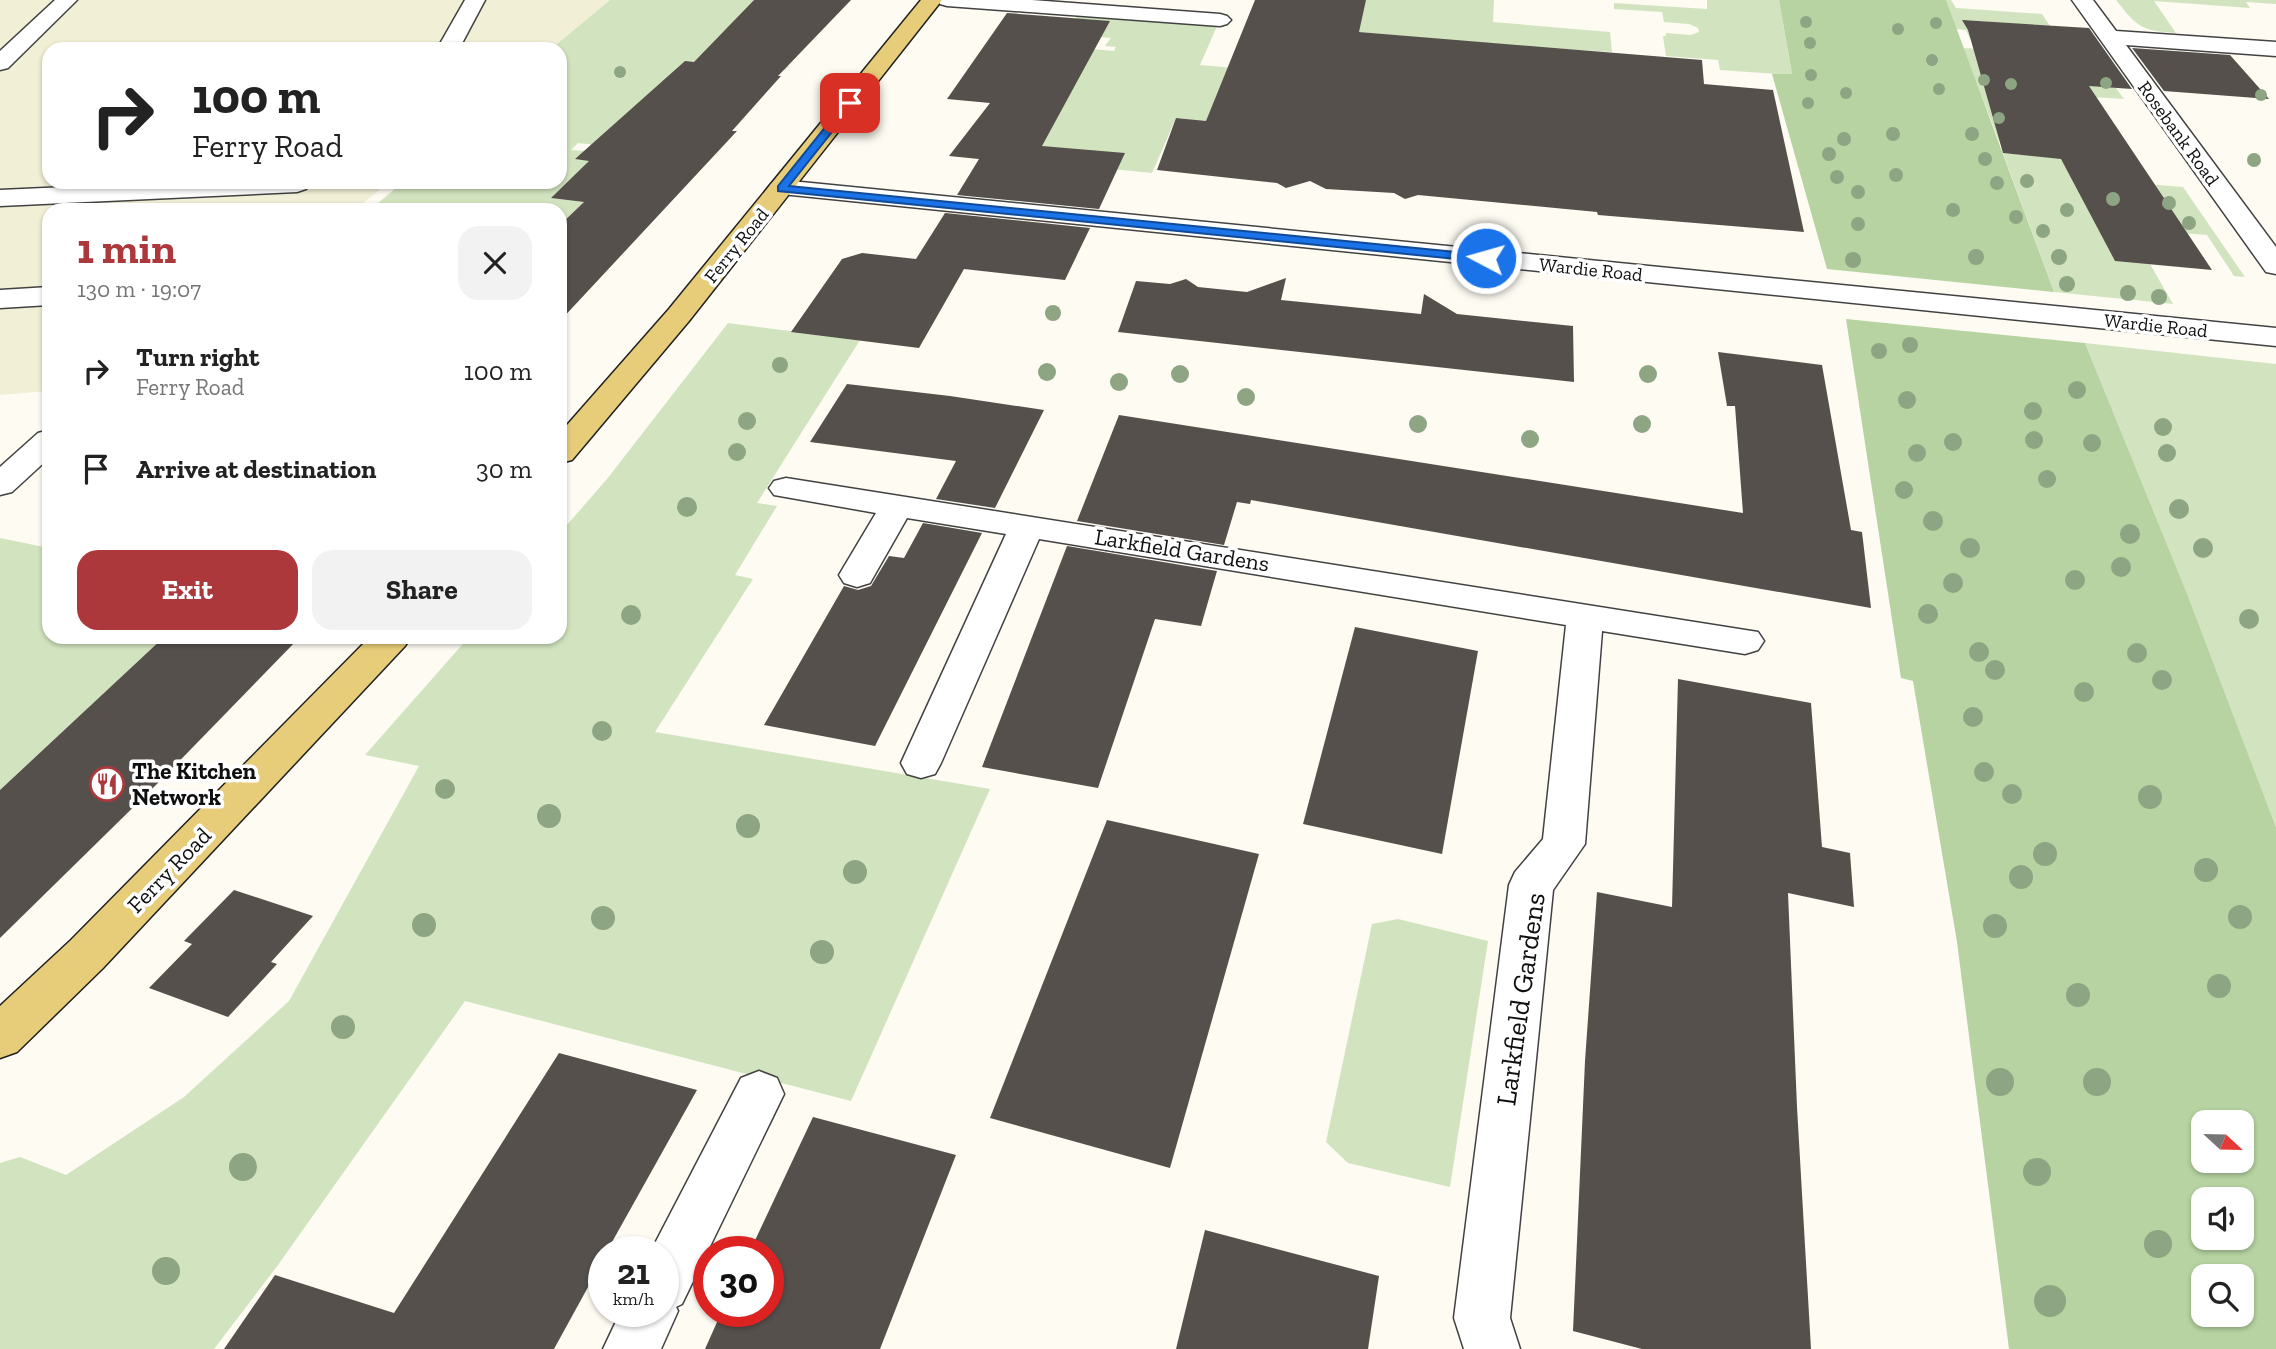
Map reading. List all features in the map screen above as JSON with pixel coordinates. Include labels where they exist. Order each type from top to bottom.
[{"type":"main road","name":"Ferry Road","points":[[567,445],[679,315],[932,0]]},
{"type":"main road","name":"Ferry Road","points":[[0,1037],[88,954],[385,644]]},
{"type":"street","points":[[0,63],[66,0]]},
{"type":"street","points":[[452,42],[475,0]]},
{"type":"street","points":[[947,0],[1220,20]]},
{"type":"street","name":"Rosebank Road","points":[[2081,0],[2276,266]]},
{"type":"street","points":[[2109,37],[2276,50]]},
{"type":"street","name":"Wardie Road","points":[[781,188],[2276,337]]},
{"type":"street","points":[[0,198],[181,189]]},
{"type":"street","points":[[286,203],[297,189]]},
{"type":"street","points":[[0,299],[42,296]]},
{"type":"street","points":[[0,485],[42,446]]},
{"type":"street","name":"Larkfield Gardens","points":[[786,488],[1745,641]]},
{"type":"street","points":[[857,575],[897,506]]},
{"type":"street","points":[[921,763],[1027,526]]},
{"type":"street","name":"Larkfield Gardens","points":[[1492,1349],[1482,1318],[1528,907],[1531,885],[1564,844],[1585,615]]},
{"type":"street","points":[[679,1253],[759,1094]]},
{"type":"street","points":[[631,1349],[642,1327]]},
{"type":"shaded area","points":[[0,0],[610,0],[559,42],[42,42],[42,189],[380,189],[364,203],[42,203],[42,392],[0,395]]},
{"type":"green space","points":[[610,0],[754,0],[737,61],[789,66],[785,70],[748,66],[636,149],[578,143],[571,150],[585,151],[578,159],[621,164],[552,198],[584,202],[567,218],[567,203],[378,203],[395,189],[567,189],[567,42],[559,42]]},
{"type":"green space","points":[[1338,0],[1494,0],[1493,22],[1610,32],[1612,52],[1492,44],[1254,148],[1189,119],[1176,118],[1152,173],[1050,163],[1039,146],[1071,47],[1114,51],[1116,47],[1105,46],[1111,38],[1066,34],[1077,16],[1217,26],[1200,65],[1257,70],[1405,36],[1313,28]]},
{"type":"green space","points":[[1707,0],[1779,0],[1792,75],[1720,70],[1718,60],[1666,56],[1663,36],[1666,36],[1666,33],[1691,35],[1699,32],[1698,28],[1689,24],[1664,22],[1662,12],[1614,9],[1614,3],[1707,9]]},
{"type":"green space","points":[[1779,0],[1946,0],[2054,292],[1827,269],[1772,74],[1792,74]]},
{"type":"green space","points":[[1946,0],[1951,0],[1956,8],[2042,14],[2050,26],[1978,21],[2110,80],[2124,99],[2091,97],[2071,155],[2086,179],[2183,187],[2245,277],[2234,276],[2207,235],[2170,232],[2103,237],[2115,260],[2150,264],[2173,304],[2054,292],[2003,153],[2026,155],[2021,143],[1999,141],[1963,48],[1981,49],[1979,40],[1970,39],[1966,30],[1956,29]]},
{"type":"green space","points":[[2116,0],[2276,0],[2276,4],[2246,2],[2250,8],[2154,1],[2176,33],[2155,31],[2141,26]]},
{"type":"green space","points":[[1846,319],[2085,343],[2186,591],[2276,827],[2276,1349],[2009,1349],[1957,942],[1913,681],[1901,678]]},
{"type":"green space","points":[[728,323],[860,340],[757,503],[777,506],[735,575],[753,579],[655,732],[990,789],[851,1101],[465,1001],[278,1265],[214,1349],[0,1349],[0,1163],[20,1157],[66,1175],[184,1097],[289,1001],[419,766],[365,755],[463,644],[567,644],[567,525],[607,479]]},
{"type":"green space","points":[[2085,343],[2276,364],[2276,827],[2186,591]]},
{"type":"green space","points":[[0,538],[42,547],[42,644],[156,644],[0,790]]},
{"type":"green space","points":[[1398,919],[1488,941],[1450,1187],[1348,1163],[1326,1142],[1372,924]]},
{"type":"building","points":[[754,0],[851,0],[778,76],[781,76],[732,131],[737,131],[567,313],[567,218],[584,202],[551,198],[560,189],[567,189],[567,182],[589,161],[575,159],[685,61],[694,62]]},
{"type":"building","points":[[1255,0],[1366,0],[1359,32],[1702,60],[1704,84],[1773,90],[1804,232],[1598,215],[1597,212],[1418,195],[1405,199],[1394,193],[1326,189],[1310,181],[1286,188],[1277,183],[1157,170],[1176,118],[1206,121]]},
{"type":"building","points":[[1007,13],[1110,21],[1042,146],[1125,153],[1099,209],[957,195],[979,159],[949,156],[990,103],[947,99]]},
{"type":"building","points":[[1962,20],[2089,28],[2132,89],[2089,86],[2212,270],[2115,261],[2061,159],[2003,153],[1968,30]]},
{"type":"building","points":[[2132,48],[2230,55],[2269,99],[2164,91]]},
{"type":"building","points":[[945,213],[1090,228],[1065,280],[964,269],[919,348],[791,332],[842,259],[862,253],[916,259]]},
{"type":"building","points":[[1286,278],[1281,300],[1421,314],[1424,294],[1457,314],[1573,326],[1574,382],[1118,332],[1136,281],[1170,284],[1186,279],[1198,287],[1247,292]]},
{"type":"building","points":[[1718,352],[1822,365],[1851,530],[1862,532],[1871,608],[1251,500],[1250,504],[1237,502],[1224,545],[1077,521],[1119,415],[1743,513],[1735,406],[1727,406]]},
{"type":"building","points":[[847,384],[1044,410],[995,508],[936,499],[956,461],[810,442]]},
{"type":"building","points":[[923,523],[982,533],[875,746],[764,725],[844,586],[858,590],[871,586],[889,556],[904,558]]},
{"type":"building","points":[[1067,546],[1217,571],[1201,626],[1155,619],[1098,788],[982,767]]},
{"type":"building","points":[[1355,627],[1478,651],[1442,854],[1303,824]]},
{"type":"building","points":[[156,644],[293,644],[159,782],[0,938],[0,790]]},
{"type":"building","points":[[1678,679],[1811,703],[1822,847],[1850,853],[1854,907],[1788,893],[1811,1349],[1642,1349],[1573,1331],[1585,1061],[1597,892],[1672,907]]},
{"type":"building","points":[[1107,820],[1259,854],[1170,1168],[990,1118]]},
{"type":"building","points":[[234,890],[313,916],[271,962],[277,964],[228,1017],[149,988],[192,944],[184,941]]},
{"type":"building","points":[[559,1053],[697,1090],[615,1236],[588,1236],[588,1287],[554,1349],[224,1349],[275,1275],[394,1313]]},
{"type":"building","points":[[813,1117],[956,1155],[880,1349],[705,1349],[715,1327],[784,1327],[784,1236],[757,1236]]},
{"type":"building","points":[[1205,1230],[1379,1276],[1368,1349],[1176,1349]]},
{"type":"place","name":"The Kitchen Network","points":[[107,784]]},
{"type":"route","points":[[850,103],[781,188],[1486,258]]}]
